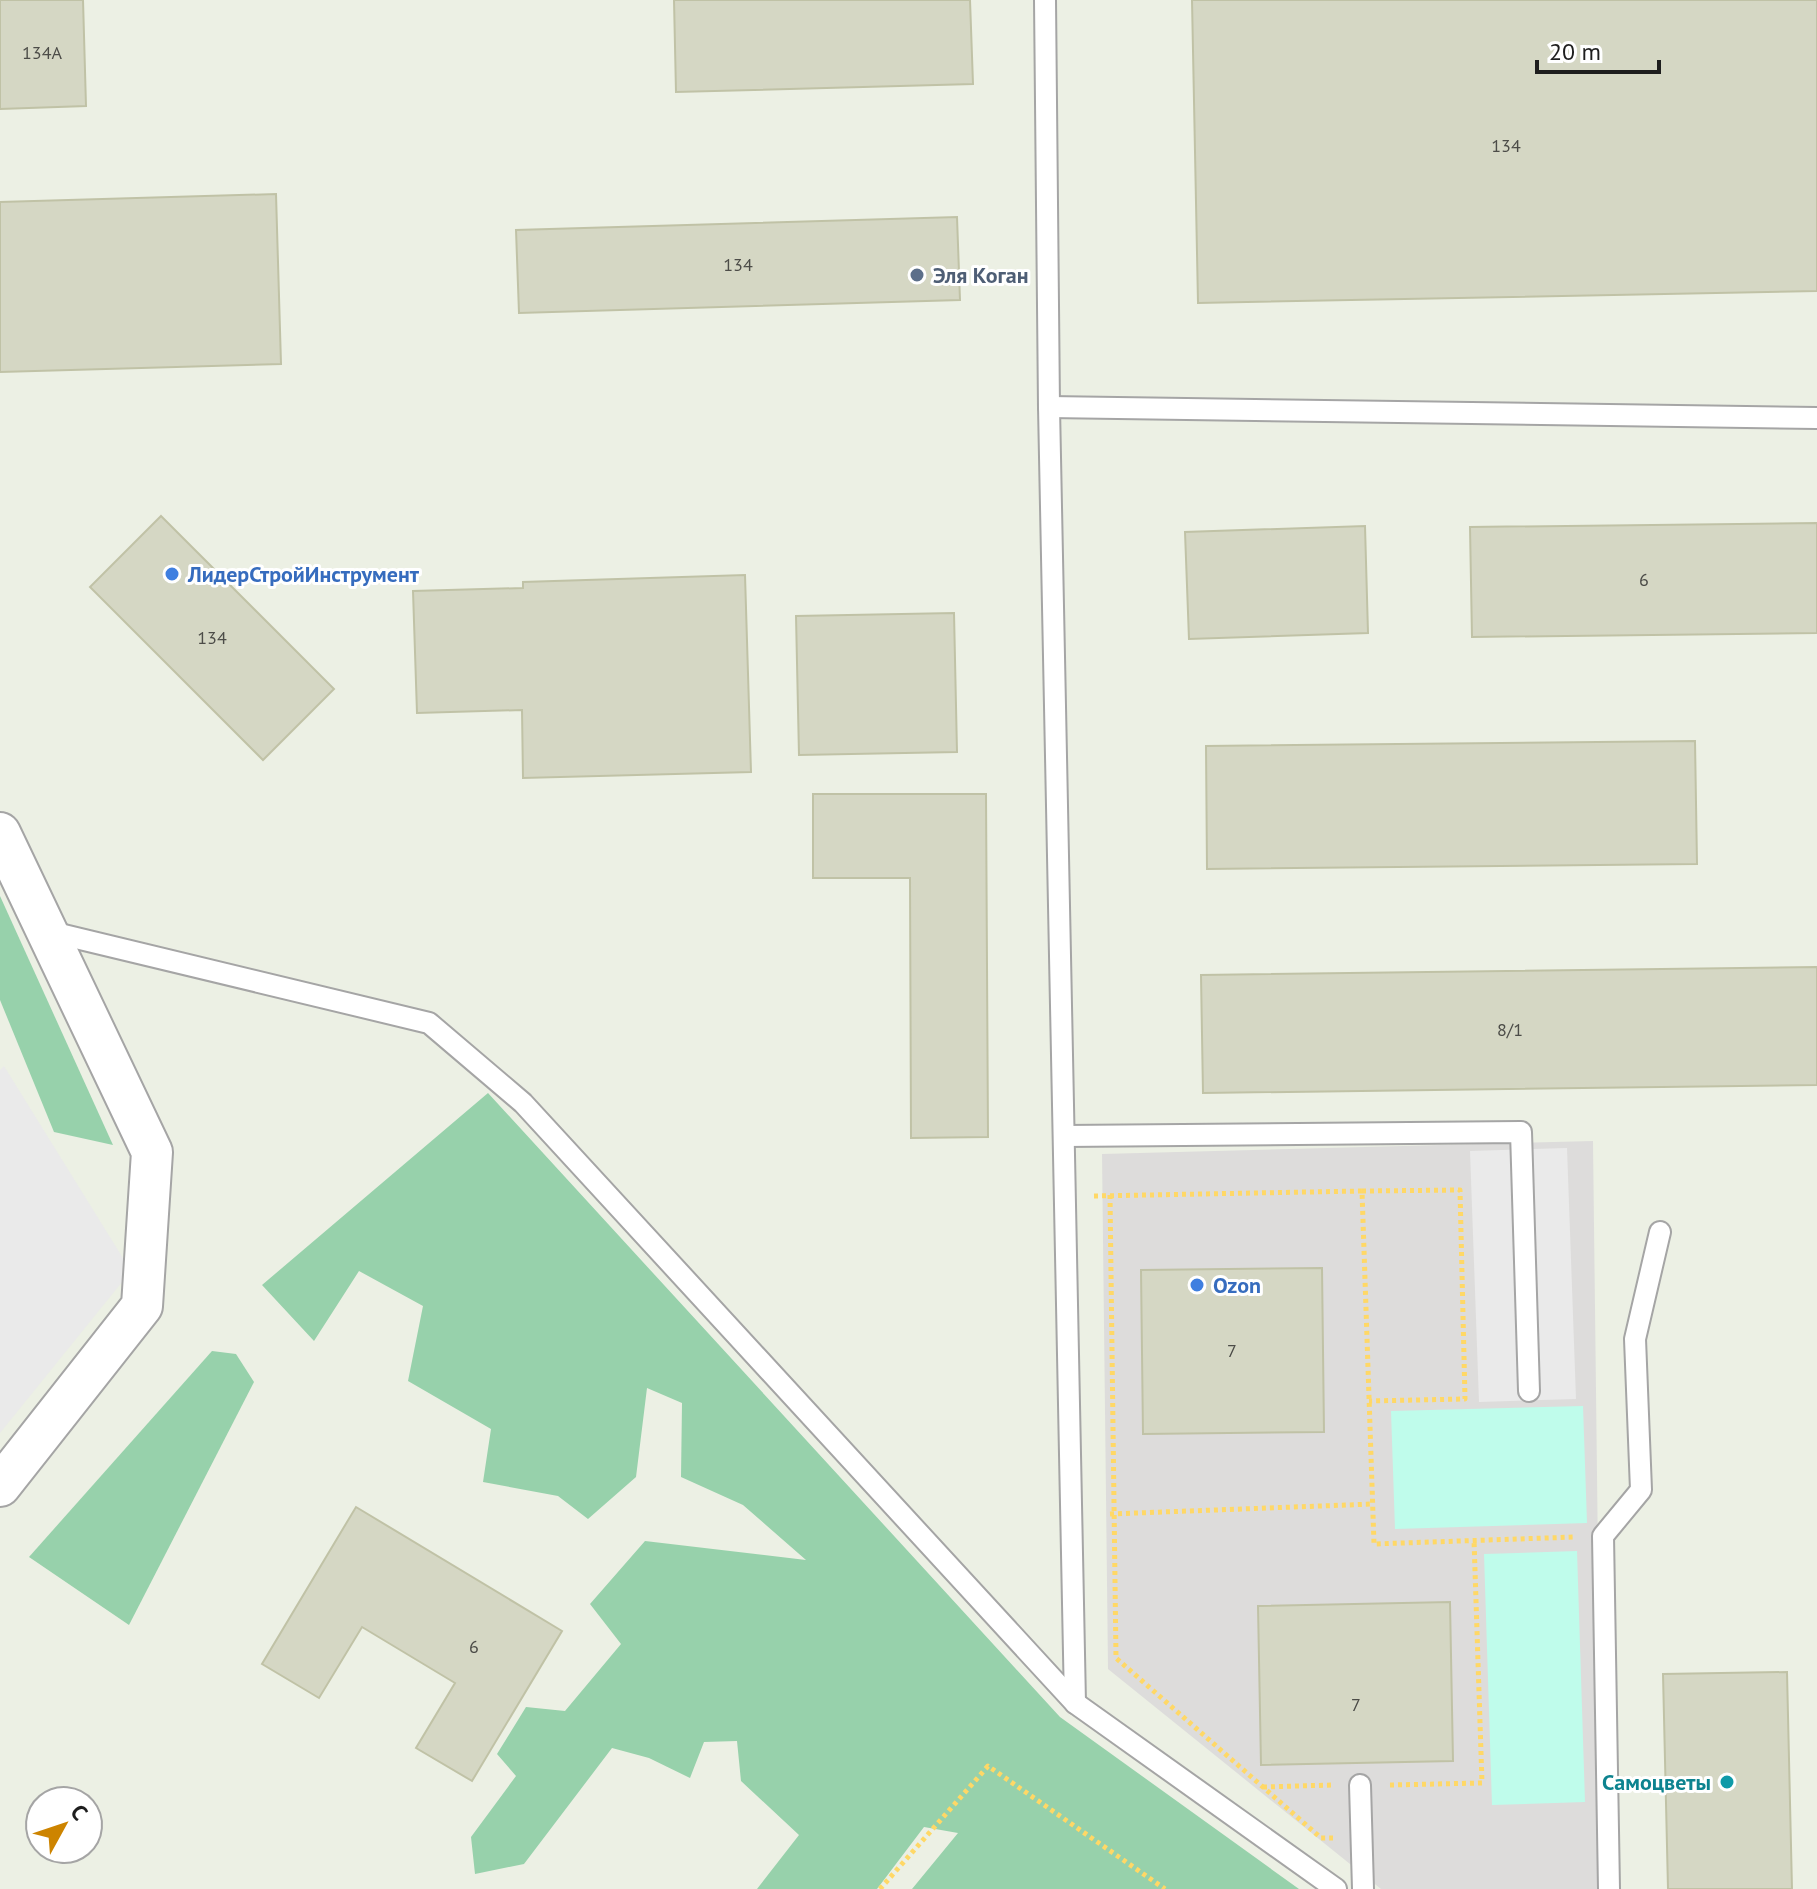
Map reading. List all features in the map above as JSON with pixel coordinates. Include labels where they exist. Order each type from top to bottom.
[{"type":"street","points":[[0,833],[152,1152],[142,1306],[0,1486]]},
{"type":"lane","points":[[1045,0],[1049,407],[1075,1703]]},
{"type":"lane","points":[[1049,407],[1817,418]]},
{"type":"lane","points":[[47,931],[429,1023],[523,1103],[1075,1703],[1336,1889]]},
{"type":"lane","points":[[1064,1136],[1521,1132],[1529,1391]]},
{"type":"lane","points":[[1609,1889],[1603,1536],[1641,1490],[1635,1339],[1660,1232]]},
{"type":"lane","points":[[1360,1785],[1363,1889]]},
{"type":"path","points":[[1065,1196],[1460,1190],[1465,1399],[1369,1401]]},
{"type":"path","points":[[1362,1191],[1374,1544],[1603,1536]]},
{"type":"path","points":[[1110,1195],[1116,1658],[1321,1838],[1361,1837]]},
{"type":"path","points":[[1071,1516],[1373,1504]]},
{"type":"path","points":[[1263,1787],[1482,1783],[1474,1540]]},
{"type":"path","points":[[880,1889],[988,1766],[1165,1889]]},
{"type":"shaded area","points":[[4,1066],[131,1271],[0,1433],[0,1070]]},
{"type":"shaded area","points":[[1593,1141],[1602,1889],[1381,1889],[1108,1669],[1102,1154]]},
{"type":"shaded area","points":[[1567,1148],[1576,1399],[1479,1402],[1470,1151]]},
{"type":"shaded area","points":[[1583,1406],[1587,1523],[1395,1529],[1391,1411]]},
{"type":"shaded area","points":[[1577,1551],[1585,1802],[1492,1805],[1484,1554]]},
{"type":"green space","points":[[0,896],[113,1145],[54,1132],[0,1000]]},
{"type":"green space","points":[[488,1093],[1060,1717],[1299,1889],[912,1889],[958,1833],[924,1827],[877,1889],[757,1889],[799,1835],[741,1781],[737,1741],[704,1742],[690,1778],[649,1758],[612,1748],[524,1864],[475,1874],[471,1837],[516,1776],[497,1754],[526,1707],[565,1711],[621,1644],[590,1604],[645,1541],[806,1560],[743,1505],[681,1477],[682,1403],[647,1388],[636,1477],[588,1519],[558,1496],[483,1482],[491,1429],[408,1381],[423,1306],[359,1271],[314,1341],[262,1285]]},
{"type":"green space","points":[[212,1351],[236,1354],[254,1382],[129,1625],[29,1557]]},
{"type":"building","points":[[0,0],[83,0],[86,106],[0,109]]},
{"type":"building","points":[[674,0],[970,0],[973,84],[676,92]]},
{"type":"building","points":[[1192,0],[1817,0],[1817,291],[1198,303]]},
{"type":"building","points":[[276,194],[281,364],[0,372],[0,202]]},
{"type":"building","points":[[957,217],[960,300],[519,313],[516,230]]},
{"type":"building","points":[[161,516],[334,689],[263,760],[90,587]]},
{"type":"building","points":[[1817,523],[1817,633],[1472,637],[1470,527]]},
{"type":"building","points":[[1365,526],[1368,633],[1189,639],[1185,532]]},
{"type":"building","points":[[745,575],[751,772],[523,778],[522,710],[417,713],[413,591],[523,588],[523,582]]},
{"type":"building","points":[[954,613],[957,752],[799,755],[796,616]]},
{"type":"building","points":[[1695,741],[1697,864],[1207,869],[1206,746]]},
{"type":"building","points":[[813,794],[986,794],[988,1137],[911,1138],[910,878],[813,878]]},
{"type":"building","points":[[1817,967],[1817,1085],[1203,1093],[1201,975]]},
{"type":"building","points":[[1322,1268],[1324,1432],[1143,1434],[1141,1270]]},
{"type":"building","points":[[356,1507],[562,1631],[472,1781],[416,1748],[455,1683],[362,1627],[319,1698],[262,1664]]},
{"type":"building","points":[[1450,1602],[1453,1761],[1261,1765],[1258,1606]]},
{"type":"building","name":"Самоцветы","points":[[1787,1672],[1792,1889],[1668,1889],[1663,1674]]},
{"type":"place","name":"Эля Коган","points":[[917,275]]},
{"type":"place","name":"ЛидерСтройИнструмент","points":[[172,574]]},
{"type":"place","name":"Ozon","points":[[1197,1285]]},
{"type":"place","name":"Самоцветы","points":[[1727,1782]]}]
